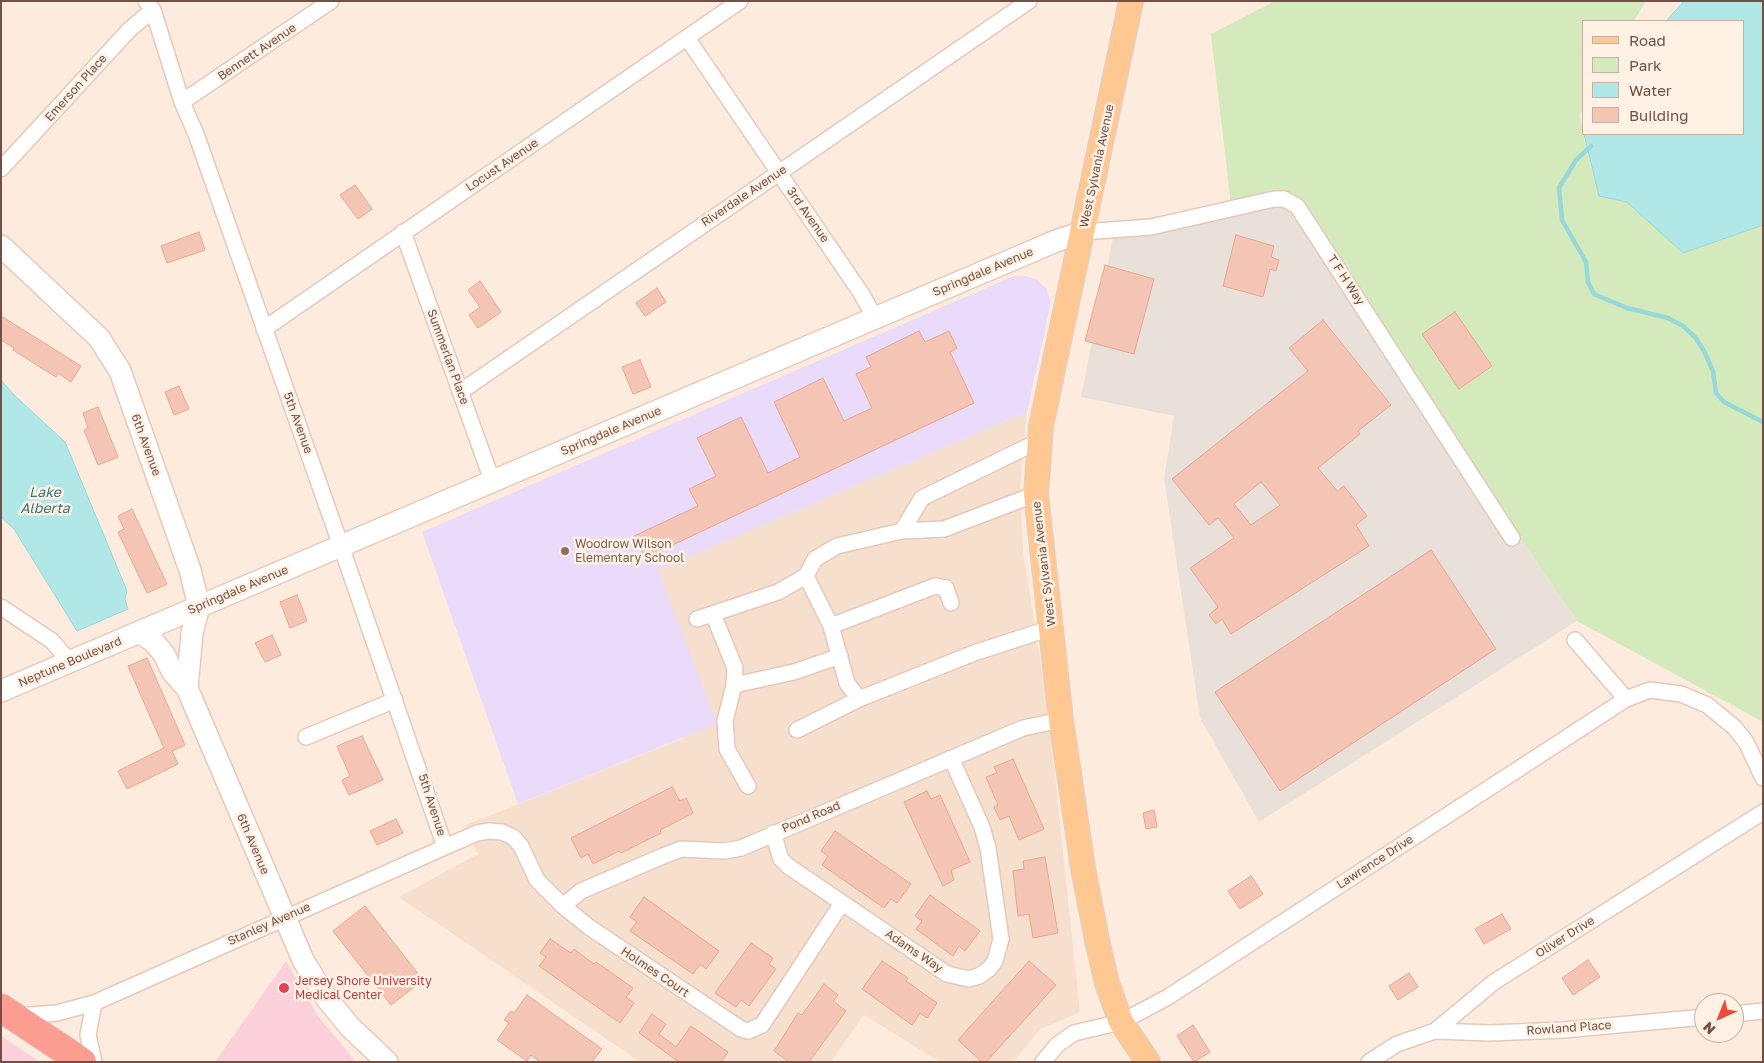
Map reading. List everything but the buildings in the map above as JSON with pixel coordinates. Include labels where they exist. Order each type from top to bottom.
[{"type":"highway","points":[[7,1012],[82,1062]]},
{"type":"main road","name":"West Sylvania Avenue","points":[[1131,1],[1038,441],[1036,494],[1061,720],[1083,868],[1097,940],[1107,983],[1121,1022],[1148,1062]]},
{"type":"street","name":"Bennett Avenue","points":[[182,102],[331,1]]},
{"type":"street","name":"Locust Avenue","points":[[264,329],[740,1]]},
{"type":"street","name":"Riverdale Avenue","points":[[460,392],[1029,1]]},
{"type":"street","name":"5th Avenue","points":[[150,6],[182,102],[196,134],[445,847]]},
{"type":"street","name":"Emerson Place","points":[[1,169],[150,6]]},
{"type":"street","name":"3rd Avenue","points":[[687,38],[862,292],[875,318]]},
{"type":"street","name":"T F H Way","points":[[1083,232],[1151,227],[1274,199],[1284,200],[1297,206],[1512,538]]},
{"type":"street","name":"Summerlan Place","points":[[403,232],[493,483]]},
{"type":"street","name":"Springdale Avenue","points":[[140,633],[199,606],[493,483],[1056,241],[1083,232]]},
{"type":"street","name":"6th Avenue","points":[[1,246],[83,321],[112,356],[120,372],[190,570],[199,606],[192,633],[187,688]]},
{"type":"street","points":[[902,531],[922,498],[1038,441]]},
{"type":"street","points":[[697,619],[778,592],[806,576],[815,559],[836,546],[902,531],[944,529],[1036,494]]},
{"type":"street","points":[[806,576],[831,626],[848,683],[859,699]]},
{"type":"street","points":[[831,626],[935,586],[946,588],[951,603]]},
{"type":"street","points":[[1,607],[52,642],[70,662]]},
{"type":"street","points":[[713,614],[735,668],[734,685],[725,722],[727,749],[748,786]]},
{"type":"street","points":[[797,730],[859,699],[974,653],[1051,628]]},
{"type":"street","name":"6th Avenue","points":[[140,633],[153,641],[164,654],[172,671],[187,688],[302,960],[327,999],[350,1027],[387,1062]]},
{"type":"street","name":"Neptune Boulevard","points":[[1,691],[140,633]]},
{"type":"street","points":[[1576,640],[1626,699]]},
{"type":"street","points":[[734,685],[794,672],[840,656]]},
{"type":"street","name":"Lawrence Drive","points":[[1043,1062],[1056,1045],[1074,1033],[1121,1022],[1168,997],[1626,699],[1650,690],[1681,694],[1707,705],[1734,727],[1746,742],[1763,778]]},
{"type":"street","points":[[306,737],[395,700]]},
{"type":"street","name":"Pond Road","points":[[563,906],[581,891],[681,849],[734,850],[1023,728],[1061,720]]},
{"type":"street","name":"Adams Way","points":[[773,833],[782,858],[788,866],[947,974],[956,978],[969,979],[979,976],[989,969],[995,961],[1001,939],[988,848],[982,827],[950,758]]},
{"type":"street","name":"Oliver Drive","points":[[1369,1062],[1397,1044],[1435,1031],[1494,982],[1763,812]]},
{"type":"street","name":"Holmes Court","points":[[445,847],[477,833],[489,831],[507,835],[521,846],[537,880],[563,906],[597,932],[741,1029],[748,1031],[762,1025],[842,903]]},
{"type":"street","name":"Stanley Avenue","points":[[7,1012],[57,1013],[94,1003],[445,847]]},
{"type":"street","points":[[94,1003],[88,1035],[94,1062]]},
{"type":"street","points":[[1744,1013],[1763,1011]]},
{"type":"street","name":"Rowland Place","points":[[1435,1031],[1490,1033],[1564,1030],[1694,1018]]},
{"type":"shaded area","points":[[1294,194],[1356,284],[1488,491],[1577,621],[1259,822],[1200,718],[1164,478],[1174,416],[1081,397],[1116,223]]},
{"type":"shaded area","name":"Woodrow Wilson Elementary School","points":[[1014,276],[1026,276],[1036,279],[1046,288],[1051,302],[1027,412],[658,570],[717,724],[518,804],[422,532]]},
{"type":"shaded area","points":[[1027,412],[1020,490],[1023,551],[1047,701],[1080,1012],[1039,1030],[1014,1062],[940,1062],[864,1015],[831,1062],[640,1062],[399,897],[478,854],[466,825],[684,738],[657,570]]},
{"type":"shaded area","name":"Jersey Shore University Medical Center","points":[[286,961],[318,1016],[356,1062],[215,1062]]},
{"type":"shaded area","points":[[1,1036],[40,1062],[1,1062]]},
{"type":"green space","points":[[1271,1],[1646,1],[1635,20],[1582,20],[1582,111],[1580,114],[1582,135],[1599,196],[1627,202],[1683,253],[1763,225],[1763,722],[1577,621],[1488,491],[1356,284],[1294,194],[1231,205],[1211,34],[1271,3]]},
{"type":"water","points":[[1684,1],[1763,1],[1763,225],[1683,253],[1627,202],[1599,196],[1584,135],[1744,135],[1744,20],[1667,20]]},
{"type":"water","name":"Lake Alberta","points":[[1,380],[13,394],[65,442],[127,591],[125,599],[128,609],[77,631],[14,529],[1,517]]},
{"type":"waterway","points":[[1591,146],[1576,160],[1559,188],[1562,220],[1586,262],[1588,282],[1594,294],[1627,308],[1668,318],[1683,326],[1695,337],[1704,351],[1713,371],[1716,393],[1724,402],[1763,422]]},
{"type":"place","name":"Woodrow Wilson Elementary School","points":[[565,551]]},
{"type":"place","name":"Jersey Shore University Medical Center","points":[[284,988]]}]
